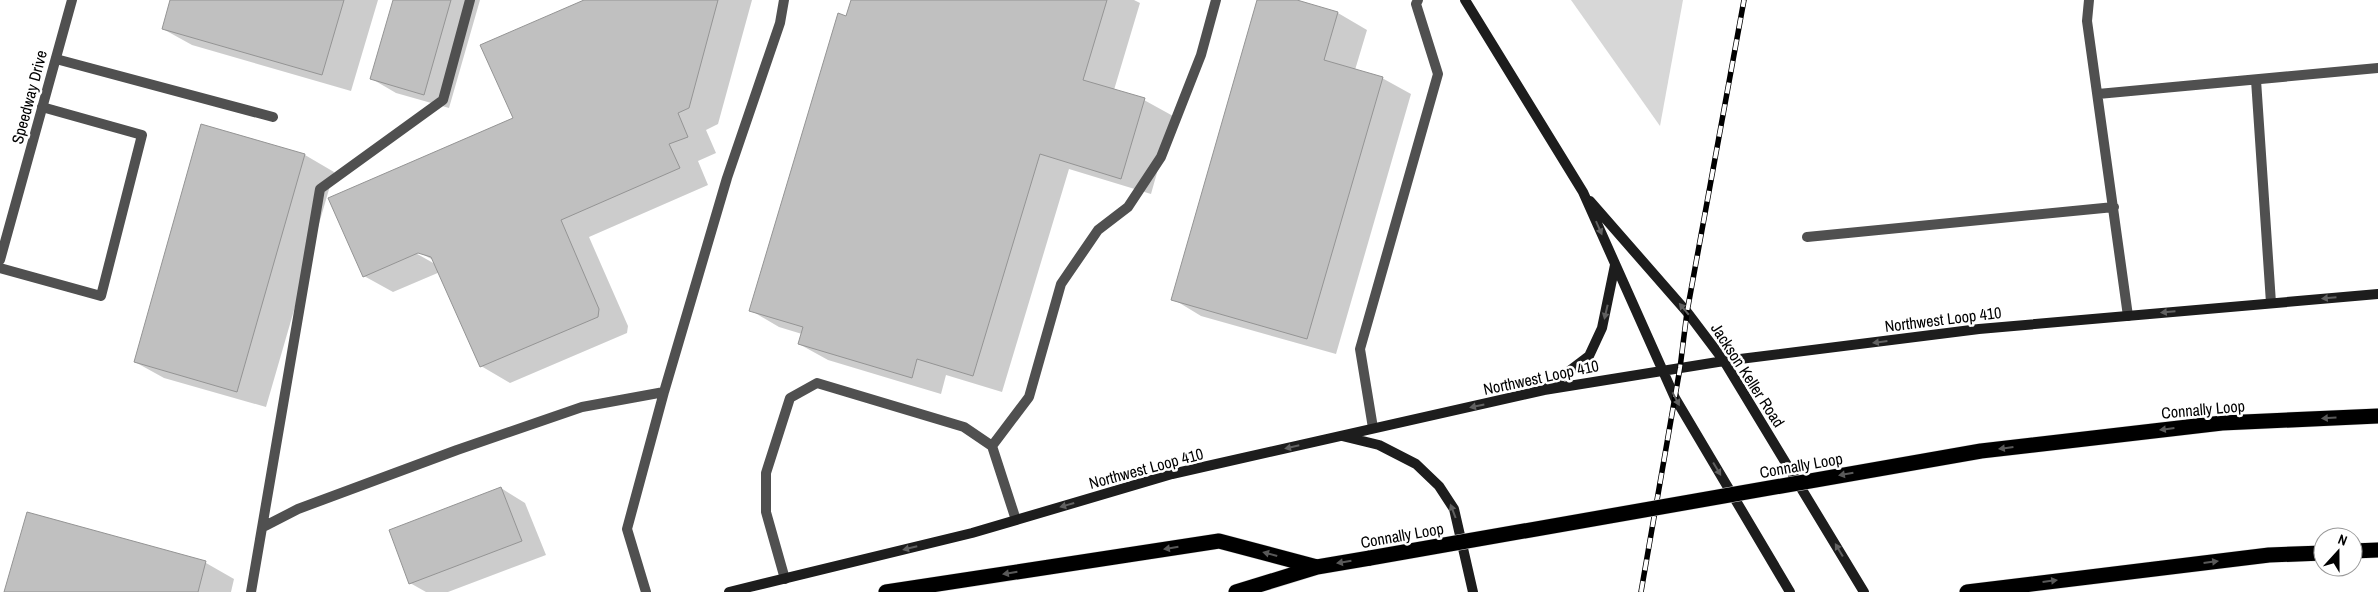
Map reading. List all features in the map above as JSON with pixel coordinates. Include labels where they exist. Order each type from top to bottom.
[{"type":"highway","name":"Connally Loop","points":[[1236,592],[1317,566],[1981,451],[2222,423],[2378,416]]},
{"type":"highway","points":[[886,592],[1219,540],[1317,566]]},
{"type":"highway","points":[[2363,551],[2378,550]]},
{"type":"highway","points":[[1967,592],[2268,555],[2313,553]]},
{"type":"main road","name":"Jackson Keller Road","points":[[1465,0],[1583,192],[1675,398],[1790,592]]},
{"type":"main road","name":"Jackson Keller Road","points":[[1583,192],[1687,312],[1724,361],[1864,592]]},
{"type":"main road","points":[[1544,390],[1589,356],[1602,328],[1615,264]]},
{"type":"main road","name":"Northwest Loop 410","points":[[729,592],[972,533],[1172,474],[1544,390],[1724,361],[1979,329],[2378,294]]},
{"type":"main road","points":[[1339,436],[1379,445],[1416,464],[1439,486],[1454,509],[1472,592]]},
{"type":"street","name":"Speedway Drive","points":[[0,260],[72,0]]},
{"type":"street","points":[[251,592],[320,189],[443,100],[470,0]]},
{"type":"street","points":[[646,592],[627,529],[664,392],[727,178],[780,23],[784,0]]},
{"type":"street","points":[[992,446],[1029,397],[1061,284],[1098,230],[1128,207],[1161,157],[1201,55],[1216,0]]},
{"type":"street","points":[[1374,428],[1360,349],[1438,74],[1416,4],[1418,0]]},
{"type":"street","points":[[2089,0],[2087,20],[2128,316]]},
{"type":"street","points":[[56,59],[273,117]]},
{"type":"street","points":[[2098,94],[2378,68]]},
{"type":"street","points":[[2256,80],[2271,303]]},
{"type":"street","points":[[0,268],[100,296],[103,287],[142,135],[42,107]]},
{"type":"street","points":[[1806,237],[2114,207]]},
{"type":"street","points":[[785,579],[766,512],[766,473],[790,398],[817,383],[964,426],[992,446],[1016,520]]},
{"type":"street","points":[[263,527],[298,509],[457,450],[573,410],[664,392]]},
{"type":"shaded area","points":[[1571,0],[1683,0],[1660,126]]},
{"type":"building","points":[[170,0],[344,0],[322,75],[162,29]]},
{"type":"building","points":[[393,0],[451,0],[424,95],[370,79]]},
{"type":"building","points":[[584,0],[718,0],[689,108],[678,113],[688,137],[669,144],[680,168],[561,220],[599,309],[598,317],[480,367],[431,257],[418,253],[363,277],[328,198],[513,118],[480,45]]},
{"type":"building","points":[[851,0],[1107,0],[1083,80],[1145,98],[1121,179],[1040,154],[973,376],[917,359],[912,378],[798,344],[803,327],[749,311],[838,13],[846,16]]},
{"type":"building","points":[[1257,0],[1297,0],[1338,12],[1324,60],[1383,77],[1307,339],[1171,300]]},
{"type":"building","points":[[201,124],[305,154],[237,392],[134,362]]},
{"type":"building","points":[[501,487],[522,541],[409,584],[389,530]]},
{"type":"building","points":[[27,512],[206,561],[198,592],[4,592]]},
{"type":"railway","points":[[1641,592],[1680,368],[1687,312],[1744,0]]}]
